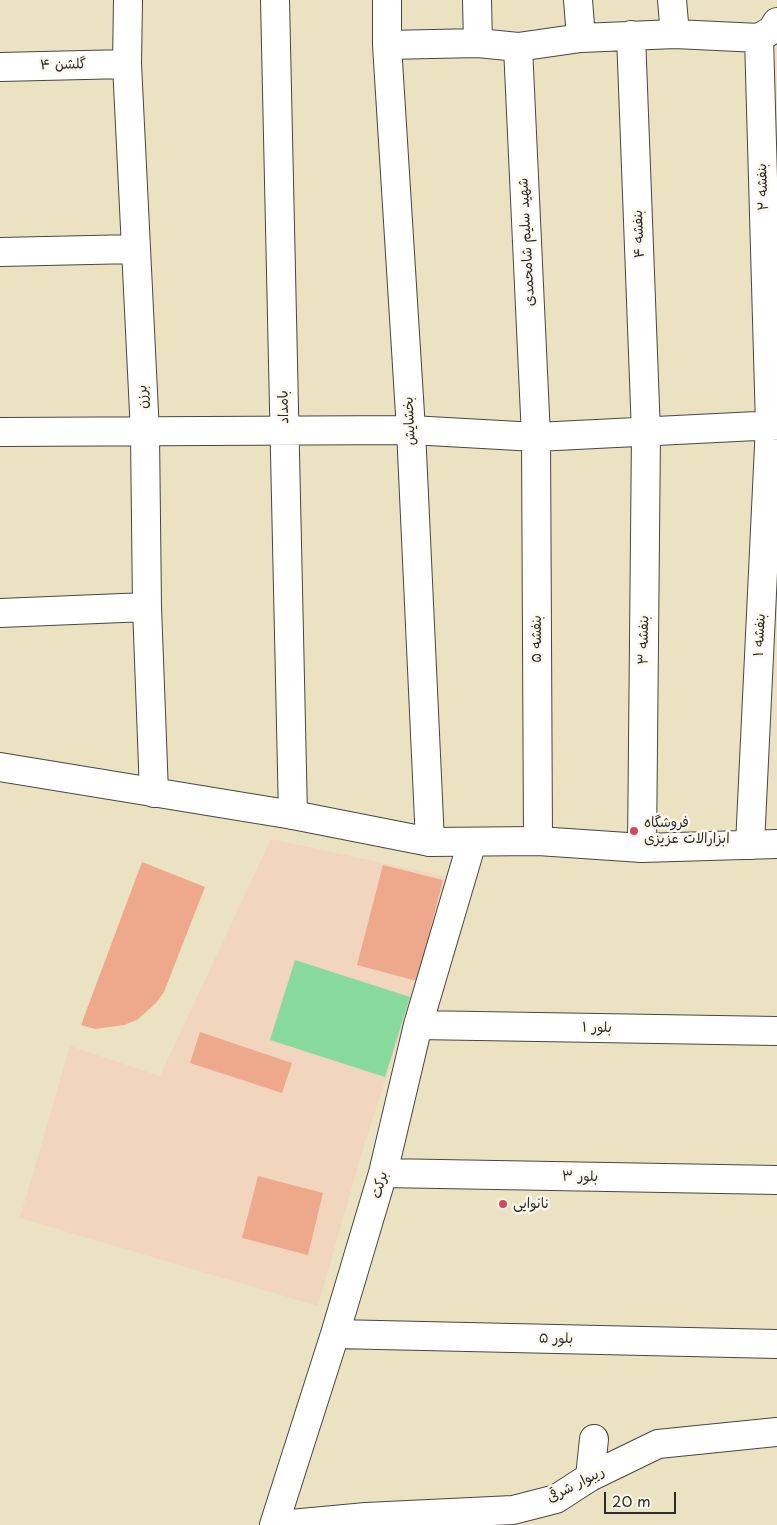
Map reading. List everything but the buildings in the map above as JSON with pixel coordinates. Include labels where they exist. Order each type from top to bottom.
[{"type":"street","name":"برزن","points":[[128,0],[127,64],[145,433],[147,607],[154,794]]},
{"type":"street","name":"بامداد","points":[[276,0],[293,815]]},
{"type":"street","name":"بخشایش","points":[[387,0],[430,842]]},
{"type":"street","points":[[477,0],[478,43]]},
{"type":"street","points":[[578,0],[581,38]]},
{"type":"street","points":[[672,0],[674,34]]},
{"type":"street","points":[[388,45],[478,43],[518,47],[581,38],[768,30]]},
{"type":"street","name":"بنفشه ۲","points":[[768,30],[773,425]]},
{"type":"street","name":"بنفشه ۴","points":[[631,36],[646,433]]},
{"type":"street","name":"شهید سلیم شامحمدی","points":[[518,47],[536,436]]},
{"type":"street","name":"گلشن ۴","points":[[0,67],[127,64]]},
{"type":"street","points":[[0,252],[135,249]]},
{"type":"street","points":[[0,432],[145,433],[410,430],[536,436],[646,433],[773,425]]},
{"type":"street","name":"بنفشه ۱","points":[[750,845],[773,425]]},
{"type":"street","name":"بنفشه ۳","points":[[642,848],[646,433]]},
{"type":"street","name":"بنفشه ۵","points":[[536,436],[538,841]]},
{"type":"street","points":[[0,613],[147,607]]},
{"type":"street","points":[[0,767],[154,794],[293,815],[430,842],[538,841],[642,848],[777,844]]},
{"type":"street","name":"برکت","points":[[274,1525],[336,1334],[384,1173],[418,1025],[472,842]]},
{"type":"street","name":"بلور ۱","points":[[418,1025],[777,1031]]},
{"type":"street","name":"بلور ۳","points":[[384,1173],[777,1180]]},
{"type":"street","name":"بلور ۵","points":[[336,1334],[777,1344]]},
{"type":"street","name":"ریبوار شرقی","points":[[280,1525],[513,1510],[556,1499],[590,1477],[658,1444],[777,1432]]},
{"type":"street","points":[[590,1477],[594,1439]]},
{"type":"shaded area","points":[[271,839],[452,878],[364,1145],[318,1306],[20,1218],[70,1046],[160,1076]]},
{"type":"green space","points":[[295,960],[410,997],[385,1077],[270,1040]]},
{"type":"place","name":"فروشگاه ابزارالات عزیزی","points":[[634,831]]},
{"type":"place","name":"نانوایی","points":[[503,1204]]}]
